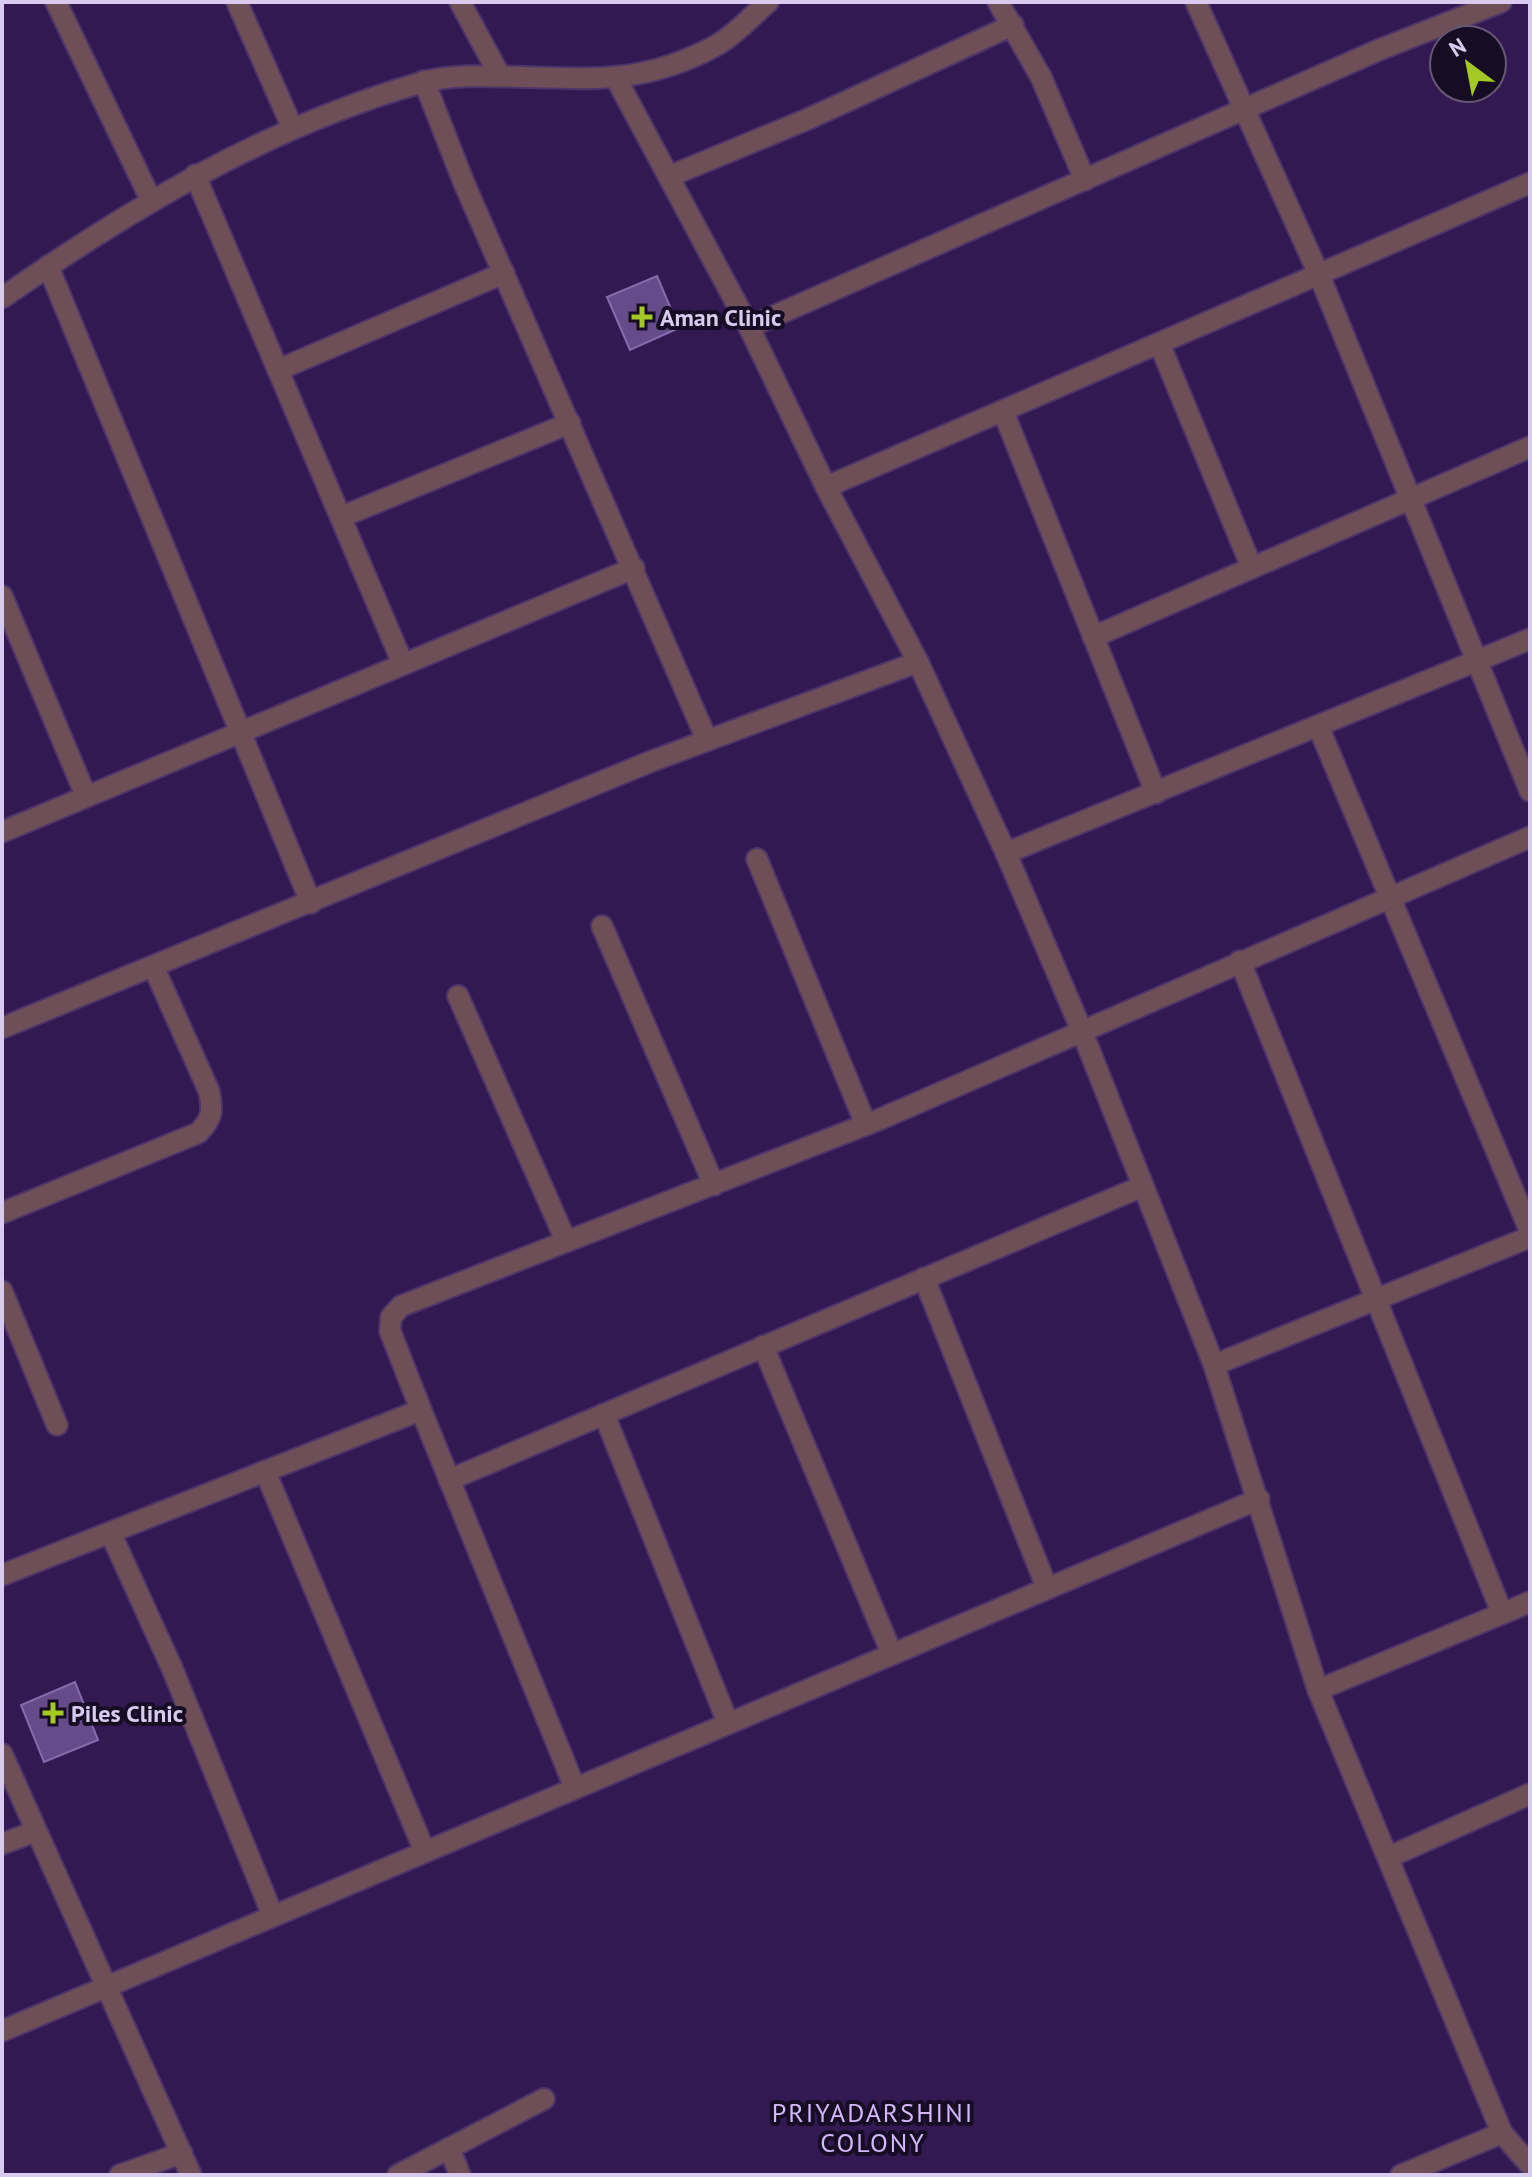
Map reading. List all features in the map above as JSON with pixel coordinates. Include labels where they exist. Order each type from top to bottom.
[{"type":"street","points":[[56,2],[151,200]]},
{"type":"street","points":[[237,2],[292,127]]},
{"type":"street","points":[[460,2],[500,76]]},
{"type":"street","points":[[998,2],[1041,77],[1085,180]]},
{"type":"street","points":[[1196,2],[1320,277],[1530,791]]},
{"type":"street","points":[[749,327],[1381,49],[1501,2]]},
{"type":"street","points":[[3,293],[151,200],[292,127],[424,81],[500,76],[617,80],[673,65],[719,44],[761,4]]},
{"type":"street","points":[[670,176],[808,119],[1013,25]]},
{"type":"street","points":[[617,80],[749,327],[826,487],[918,662],[1006,853],[1081,1029],[1214,1365],[1318,1690],[1502,2133],[1530,2165]]},
{"type":"street","points":[[424,81],[707,740]]},
{"type":"street","points":[[195,175],[403,664]]},
{"type":"street","points":[[826,487],[1320,277],[1530,183]]},
{"type":"street","points":[[48,266],[311,903]]},
{"type":"street","points":[[278,370],[504,273]]},
{"type":"street","points":[[1160,345],[1252,568]]},
{"type":"street","points":[[1003,411],[1156,793]]},
{"type":"street","points":[[341,517],[570,423]]},
{"type":"street","points":[[1093,637],[1530,447]]},
{"type":"street","points":[[2,832],[634,568]]},
{"type":"street","points":[[2,596],[86,796]]},
{"type":"street","points":[[1006,853],[1319,728],[1530,639]]},
{"type":"street","points":[[2,1028],[707,740],[918,662]]},
{"type":"street","points":[[1319,728],[1530,1231]]},
{"type":"street","points":[[575,1788],[390,1331],[391,1317],[401,1306],[866,1125],[1081,1029],[1530,837]]},
{"type":"street","points":[[757,859],[866,1125]]},
{"type":"street","points":[[602,926],[714,1185]]},
{"type":"street","points":[[1240,961],[1502,1613]]},
{"type":"street","points":[[2,1213],[198,1133],[208,1123],[213,1111],[209,1091],[154,968]]},
{"type":"street","points":[[458,996],[566,1241]]},
{"type":"street","points":[[449,1480],[1143,1186]]},
{"type":"street","points":[[1214,1365],[1530,1237]]},
{"type":"street","points":[[924,1278],[1047,1588]]},
{"type":"street","points":[[2,1291],[57,1425]]},
{"type":"street","points":[[763,1346],[892,1654]]},
{"type":"street","points":[[2,1575],[421,1410]]},
{"type":"street","points":[[604,1414],[728,1723]]},
{"type":"street","points":[[265,1471],[425,1852]]},
{"type":"street","points":[[2,2031],[1259,1499]]},
{"type":"street","points":[[111,1534],[172,1668],[273,1916]]},
{"type":"street","points":[[1318,1690],[1530,1602]]},
{"type":"street","points":[[2,1754],[191,2175]]},
{"type":"street","points":[[1389,1857],[1530,1794]]},
{"type":"street","points":[[2,1844],[36,1831]]},
{"type":"street","points":[[398,2175],[544,2099]]},
{"type":"street","points":[[1401,2175],[1502,2133]]},
{"type":"street","points":[[449,2148],[460,2175]]},
{"type":"street","points":[[120,2175],[182,2153]]},
{"type":"building","points":[[657,276],[679,328],[630,350],[607,297]]},
{"type":"building","points":[[75,1682],[98,1740],[44,1762],[21,1705]]},
{"type":"place","name":"Aman Clinic","points":[[642,317]]},
{"type":"place","name":"Piles Clinic","points":[[53,1713]]},
{"type":"district","name":"PRIYADARSHINI COLONY","points":[[873,2127]]}]
